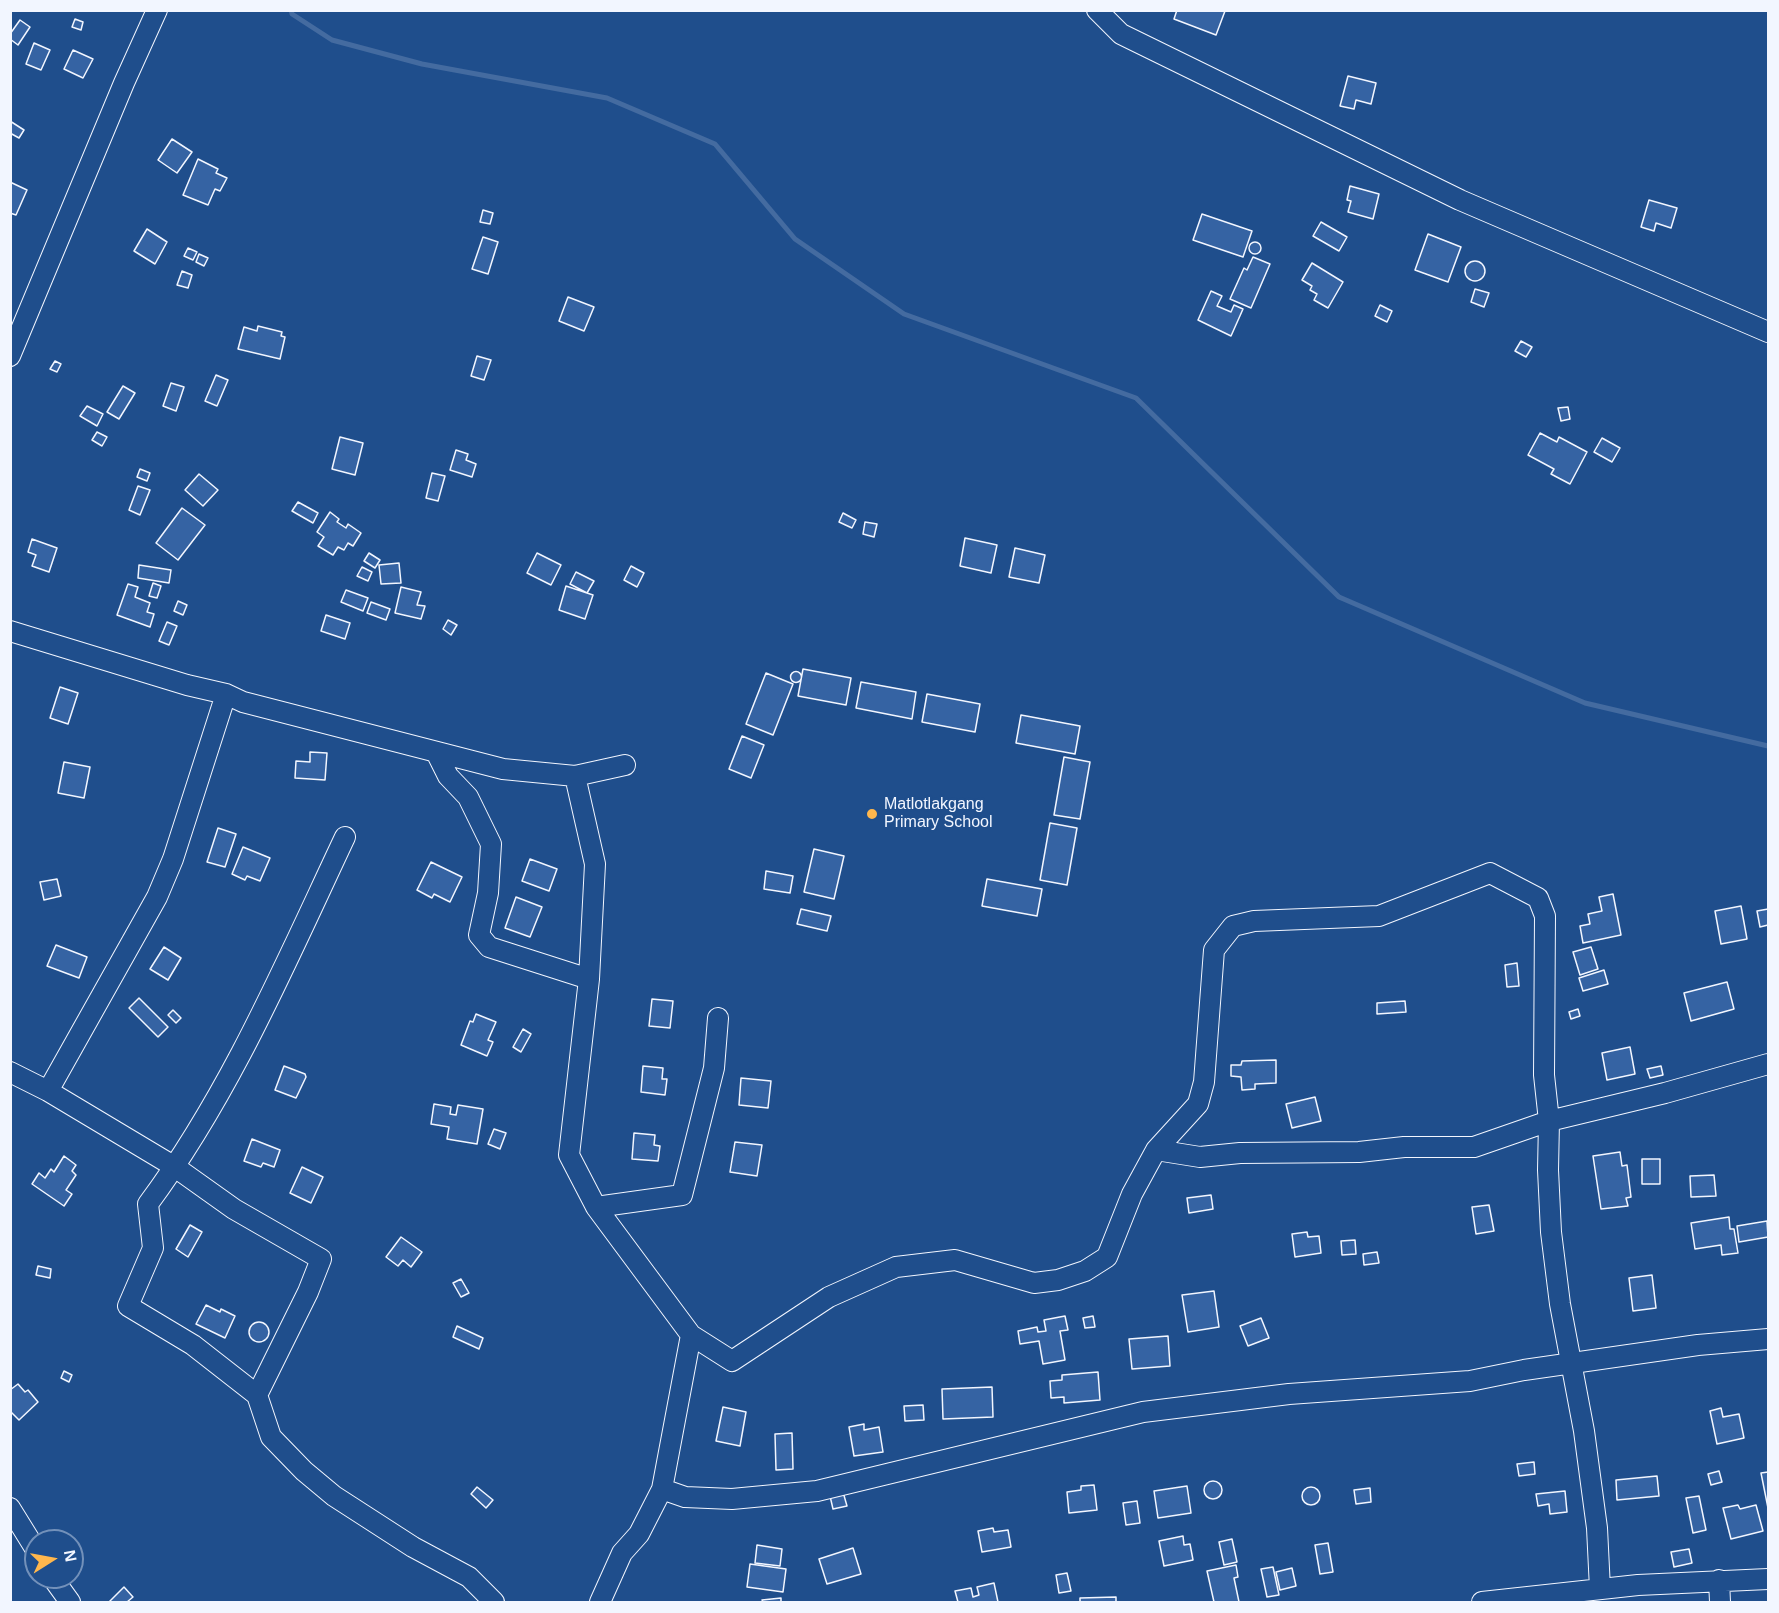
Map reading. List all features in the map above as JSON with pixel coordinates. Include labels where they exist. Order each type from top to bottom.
[{"type":"street","points":[[10,356],[124,83],[157,10]]},
{"type":"street","points":[[1096,10],[1121,34],[1449,194],[1768,332]]},
{"type":"street","points":[[10,631],[187,685],[226,694],[243,702],[503,769],[575,776],[625,765]]},
{"type":"street","points":[[48,1091],[158,897],[173,859],[226,694]]},
{"type":"street","points":[[436,752],[448,776],[468,797],[491,844],[488,893],[479,934],[489,946],[589,979]]},
{"type":"street","points":[[575,776],[595,864],[589,979],[569,1155],[596,1207],[691,1335],[732,1361],[829,1297],[896,1267],[955,1260],[1034,1283],[1058,1280],[1084,1271],[1107,1257],[1132,1194],[1156,1150],[1198,1104],[1204,1082],[1214,950],[1233,926],[1254,921],[1379,916],[1490,873],[1538,898],[1545,916],[1544,1075],[1549,1121],[1548,1170],[1551,1232],[1571,1364],[1584,1431],[1595,1518],[1600,1588]]},
{"type":"street","points":[[345,837],[281,973],[229,1076],[175,1167],[148,1204],[153,1248],[128,1306],[193,1345],[257,1395],[271,1437],[304,1472],[334,1496],[413,1546],[469,1577],[494,1602]]},
{"type":"street","points":[[596,1207],[682,1195],[714,1068],[718,1018]]},
{"type":"street","points":[[1156,1150],[1200,1157],[1240,1153],[1359,1152],[1404,1147],[1474,1147],[1549,1121],[1665,1093],[1768,1064]]},
{"type":"street","points":[[10,1072],[48,1091],[175,1167],[234,1209],[321,1259],[308,1292],[257,1395]]},
{"type":"street","points":[[600,1602],[622,1553],[639,1534],[662,1489],[691,1335]]},
{"type":"street","points":[[662,1489],[685,1497],[732,1499],[817,1491],[1143,1412],[1289,1394],[1470,1382],[1524,1370],[1698,1345],[1768,1340]]},
{"type":"street","points":[[10,1508],[24,1531]]},
{"type":"street","points":[[1482,1602],[1600,1588],[1768,1579]]},
{"type":"street","points":[[1719,1580],[1720,1602]]},
{"type":"street","points":[[61,1589],[70,1602]]},
{"type":"building","points":[[1177,10],[1225,11],[1216,35],[1174,19]]},
{"type":"building","points":[[75,19],[83,22],[81,30],[72,27]]},
{"type":"building","points":[[20,20],[30,27],[18,45],[10,39],[10,34]]},
{"type":"building","points":[[34,43],[50,50],[41,70],[26,64]]},
{"type":"building","points":[[73,50],[93,59],[83,78],[64,69]]},
{"type":"building","points":[[1348,76],[1376,83],[1371,104],[1356,100],[1354,109],[1340,106]]},
{"type":"building","points":[[10,121],[24,130],[19,138],[10,133]]},
{"type":"building","points":[[172,139],[192,152],[177,173],[158,160]]},
{"type":"building","points":[[198,159],[218,169],[216,173],[227,178],[220,191],[215,189],[208,205],[183,195]]},
{"type":"building","points":[[10,182],[27,190],[16,215],[10,213]]},
{"type":"building","points":[[1350,186],[1379,194],[1373,219],[1348,212],[1351,201],[1347,200]]},
{"type":"building","points":[[1649,200],[1677,208],[1671,228],[1656,223],[1654,231],[1641,227]]},
{"type":"building","points":[[483,210],[493,213],[490,224],[480,222]]},
{"type":"building","points":[[1202,214],[1252,231],[1243,257],[1193,240]]},
{"type":"building","points":[[1321,222],[1347,237],[1339,251],[1313,236]]},
{"type":"building","points":[[147,229],[167,242],[155,264],[134,251]]},
{"type":"building","points":[[1428,234],[1461,247],[1448,282],[1415,270]]},
{"type":"building","points":[[483,237],[498,242],[488,274],[472,269]]},
{"type":"building","points":[[1257,242],[1261,248],[1257,254],[1253,254],[1249,246]]},
{"type":"building","points":[[188,248],[197,252],[193,260],[184,256]]},
{"type":"building","points":[[199,254],[208,258],[204,266],[196,262]]},
{"type":"building","points":[[1253,257],[1270,264],[1251,308],[1230,299],[1244,268],[1247,270]]},
{"type":"building","points":[[1475,261],[1482,264],[1485,271],[1482,278],[1475,281],[1468,278],[1465,271],[1468,264]]},
{"type":"building","points":[[1312,263],[1343,282],[1328,308],[1314,300],[1317,294],[1310,290],[1312,286],[1302,280]]},
{"type":"building","points":[[182,271],[192,275],[188,288],[177,285]]},
{"type":"building","points":[[1475,289],[1489,293],[1484,307],[1471,302]]},
{"type":"building","points":[[1211,291],[1222,296],[1217,306],[1231,312],[1234,305],[1243,309],[1231,336],[1198,320]]},
{"type":"building","points":[[568,297],[594,307],[584,331],[559,321]]},
{"type":"building","points":[[1380,305],[1392,311],[1387,322],[1375,316]]},
{"type":"building","points":[[258,326],[282,332],[281,336],[285,337],[280,359],[238,349],[244,327],[257,331]]},
{"type":"building","points":[[1521,341],[1532,347],[1526,357],[1515,351]]},
{"type":"building","points":[[477,356],[491,360],[484,380],[471,376]]},
{"type":"building","points":[[55,361],[61,364],[57,372],[50,369]]},
{"type":"building","points":[[216,375],[228,380],[217,406],[205,401]]},
{"type":"building","points":[[171,383],[184,387],[176,411],[163,406]]},
{"type":"building","points":[[123,386],[135,393],[119,419],[107,412]]},
{"type":"building","points":[[87,406],[103,414],[97,426],[80,416]]},
{"type":"building","points":[[1568,407],[1570,419],[1561,421],[1558,408]]},
{"type":"building","points":[[97,432],[107,437],[102,446],[92,440]]},
{"type":"building","points":[[1540,433],[1557,442],[1559,437],[1587,452],[1570,484],[1551,474],[1554,469],[1528,455]]},
{"type":"building","points":[[340,437],[363,443],[355,475],[332,469]]},
{"type":"building","points":[[1602,438],[1620,448],[1612,462],[1594,452]]},
{"type":"building","points":[[456,450],[468,454],[466,460],[476,464],[472,477],[450,470]]},
{"type":"building","points":[[140,469],[150,473],[147,481],[137,477]]},
{"type":"building","points":[[432,473],[445,476],[438,501],[426,498]]},
{"type":"building","points":[[199,474],[218,490],[203,506],[185,490]]},
{"type":"building","points":[[138,486],[150,490],[140,515],[129,510]]},
{"type":"building","points":[[298,502],[318,513],[313,523],[292,511]]},
{"type":"building","points":[[182,508],[205,525],[178,560],[156,543]]},
{"type":"building","points":[[330,512],[339,519],[337,522],[346,528],[348,524],[361,533],[353,546],[348,543],[344,550],[338,547],[333,555],[318,546],[324,537],[317,532]]},
{"type":"building","points":[[843,513],[856,520],[852,528],[839,522]]},
{"type":"building","points":[[865,522],[877,524],[874,537],[863,534]]},
{"type":"building","points":[[965,538],[997,545],[991,573],[960,566]]},
{"type":"building","points":[[32,539],[57,548],[49,572],[32,566],[36,555],[28,552]]},
{"type":"building","points":[[1015,548],[1045,555],[1039,583],[1009,577]]},
{"type":"building","points":[[369,553],[380,560],[375,568],[364,561]]},
{"type":"building","points":[[537,553],[561,565],[551,585],[527,573]]},
{"type":"building","points":[[399,563],[401,583],[381,584],[379,565]]},
{"type":"building","points":[[139,565],[171,570],[169,583],[138,578]]},
{"type":"building","points":[[631,566],[644,573],[637,587],[624,580]]},
{"type":"building","points":[[362,567],[372,572],[368,581],[357,576]]},
{"type":"building","points":[[576,572],[594,581],[587,593],[570,584]]},
{"type":"building","points":[[153,583],[161,586],[157,598],[149,596]]},
{"type":"building","points":[[128,584],[138,587],[135,597],[150,603],[147,612],[154,614],[150,627],[117,615]]},
{"type":"building","points":[[566,586],[593,595],[585,619],[559,610]]},
{"type":"building","points":[[401,587],[421,592],[417,605],[425,606],[421,619],[395,613]]},
{"type":"building","points":[[346,590],[368,598],[363,611],[341,602]]},
{"type":"building","points":[[178,601],[187,605],[183,615],[174,611]]},
{"type":"building","points":[[371,602],[390,609],[386,620],[367,613]]},
{"type":"building","points":[[326,615],[350,623],[345,639],[321,631]]},
{"type":"building","points":[[448,620],[457,625],[451,635],[443,629]]},
{"type":"building","points":[[167,622],[177,626],[169,645],[159,641]]},
{"type":"building","points":[[803,669],[851,678],[846,705],[798,696]]},
{"type":"building","points":[[796,672],[800,673],[800,681],[796,682],[792,681],[791,677],[792,673]]},
{"type":"building","points":[[766,673],[793,684],[773,735],[746,724]]},
{"type":"building","points":[[861,682],[916,692],[912,719],[856,708]]},
{"type":"building","points":[[60,687],[78,693],[68,724],[50,718]]},
{"type":"building","points":[[927,694],[980,704],[975,732],[922,722]]},
{"type":"building","points":[[1021,715],[1080,726],[1075,754],[1016,743]]},
{"type":"building","points":[[742,736],[764,745],[751,778],[729,769]]},
{"type":"building","points":[[310,752],[327,753],[325,780],[295,778],[296,761],[310,762]]},
{"type":"building","points":[[1064,757],[1090,762],[1080,819],[1054,815]]},
{"type":"building","points":[[64,762],[90,767],[84,798],[58,793]]},
{"type":"building","points":[[1050,823],[1077,828],[1067,885],[1040,880]]},
{"type":"building","points":[[218,828],[236,834],[225,867],[207,862]]},
{"type":"building","points":[[243,847],[270,858],[260,881],[247,876],[245,880],[232,874]]},
{"type":"building","points":[[814,849],[844,856],[834,899],[804,892]]},
{"type":"building","points":[[530,859],[557,869],[549,891],[522,881]]},
{"type":"building","points":[[431,862],[462,877],[450,902],[434,894],[432,898],[417,890]]},
{"type":"building","points":[[766,871],[793,876],[790,893],[764,889]]},
{"type":"building","points":[[57,879],[61,896],[44,900],[40,882]]},
{"type":"building","points":[[987,879],[1042,889],[1037,916],[982,906]]},
{"type":"building","points":[[1613,894],[1621,935],[1583,943],[1580,926],[1590,924],[1588,914],[1602,911],[1599,897]]},
{"type":"building","points":[[516,897],[542,907],[530,937],[505,928]]},
{"type":"building","points":[[1741,906],[1747,939],[1721,944],[1715,911]]},
{"type":"building","points":[[801,909],[831,916],[827,931],[797,924]]},
{"type":"building","points":[[1768,909],[1768,925],[1760,927],[1757,911]]},
{"type":"building","points":[[56,945],[87,957],[79,978],[47,966]]},
{"type":"building","points":[[164,947],[181,958],[168,980],[150,969]]},
{"type":"building","points":[[1591,947],[1598,969],[1580,975],[1573,952]]},
{"type":"building","points":[[1517,963],[1519,986],[1507,987],[1505,965]]},
{"type":"building","points":[[1604,970],[1608,984],[1583,991],[1579,978]]},
{"type":"building","points":[[1727,982],[1734,1009],[1691,1021],[1684,993]]},
{"type":"building","points":[[139,998],[168,1027],[158,1037],[129,1008]]},
{"type":"building","points":[[652,999],[673,1001],[670,1028],[649,1026]]},
{"type":"building","points":[[1405,1001],[1406,1012],[1377,1014],[1377,1003]]},
{"type":"building","points":[[1578,1009],[1580,1016],[1571,1019],[1569,1012]]},
{"type":"building","points":[[173,1010],[181,1018],[176,1023],[168,1015]]},
{"type":"building","points":[[476,1014],[496,1022],[488,1040],[493,1042],[487,1056],[461,1045],[470,1021],[473,1022]]},
{"type":"building","points":[[523,1029],[531,1034],[521,1052],[513,1047]]},
{"type":"building","points":[[1630,1047],[1635,1074],[1607,1080],[1602,1053]]},
{"type":"building","points":[[1276,1060],[1276,1083],[1255,1084],[1255,1089],[1242,1090],[1241,1077],[1231,1076],[1231,1065],[1241,1065],[1242,1061]]},
{"type":"building","points":[[284,1066],[305,1074],[306,1077],[296,1098],[275,1090]]},
{"type":"building","points":[[643,1066],[663,1068],[662,1079],[667,1079],[665,1095],[641,1092]]},
{"type":"building","points":[[1661,1066],[1663,1075],[1650,1078],[1647,1069]]},
{"type":"building","points":[[741,1078],[771,1081],[768,1108],[739,1105]]},
{"type":"building","points":[[1315,1097],[1321,1121],[1292,1128],[1286,1104]]},
{"type":"building","points":[[434,1104],[451,1107],[450,1114],[456,1115],[458,1105],[483,1109],[477,1144],[447,1139],[449,1127],[431,1124]]},
{"type":"building","points":[[494,1129],[506,1133],[500,1149],[488,1144]]},
{"type":"building","points":[[634,1133],[655,1135],[654,1145],[660,1146],[658,1161],[632,1159]]},
{"type":"building","points":[[252,1139],[280,1150],[274,1167],[263,1163],[261,1167],[244,1161]]},
{"type":"building","points":[[735,1142],[762,1145],[757,1176],[730,1172]]},
{"type":"building","points":[[1620,1152],[1622,1166],[1627,1165],[1631,1197],[1626,1198],[1628,1206],[1601,1209],[1593,1156]]},
{"type":"building","points":[[64,1156],[76,1165],[72,1171],[76,1175],[66,1190],[72,1194],[64,1206],[32,1184],[39,1173],[45,1178],[51,1169],[54,1172]]},
{"type":"building","points":[[1642,1159],[1660,1159],[1660,1184],[1642,1184]]},
{"type":"building","points":[[302,1167],[323,1177],[311,1203],[290,1193]]},
{"type":"building","points":[[1714,1175],[1716,1196],[1691,1197],[1690,1176]]},
{"type":"building","points":[[1211,1195],[1213,1209],[1189,1213],[1187,1198]]},
{"type":"building","points":[[1489,1205],[1494,1231],[1476,1234],[1472,1207]]},
{"type":"building","points":[[1729,1217],[1730,1229],[1734,1229],[1738,1253],[1722,1255],[1721,1245],[1695,1249],[1691,1223]]},
{"type":"building","points":[[1767,1221],[1768,1237],[1739,1242],[1737,1226]]},
{"type":"building","points":[[190,1225],[202,1232],[188,1257],[176,1249]]},
{"type":"building","points":[[1307,1232],[1308,1237],[1319,1236],[1321,1253],[1295,1257],[1292,1234]]},
{"type":"building","points":[[401,1237],[422,1252],[411,1267],[403,1260],[398,1266],[386,1257]]},
{"type":"building","points":[[1355,1240],[1356,1254],[1342,1255],[1341,1241]]},
{"type":"building","points":[[1377,1252],[1379,1263],[1364,1265],[1363,1254]]},
{"type":"building","points":[[38,1266],[51,1269],[50,1278],[36,1275]]},
{"type":"building","points":[[1652,1275],[1656,1308],[1633,1311],[1629,1278]]},
{"type":"building","points":[[461,1279],[469,1293],[461,1297],[453,1283]]},
{"type":"building","points":[[1214,1291],[1219,1327],[1188,1332],[1182,1295]]},
{"type":"building","points":[[206,1305],[235,1316],[225,1338],[196,1324]]},
{"type":"building","points":[[1065,1316],[1068,1330],[1060,1331],[1065,1360],[1043,1364],[1039,1341],[1020,1344],[1018,1331],[1037,1327],[1038,1332],[1046,1331],[1044,1320]]},
{"type":"building","points":[[1093,1316],[1095,1327],[1085,1328],[1083,1318]]},
{"type":"building","points":[[1261,1318],[1269,1338],[1248,1346],[1240,1326]]},
{"type":"building","points":[[259,1322],[266,1325],[269,1332],[266,1339],[259,1342],[252,1339],[249,1332],[252,1325]]},
{"type":"building","points":[[457,1326],[483,1338],[479,1349],[453,1337]]},
{"type":"building","points":[[1168,1336],[1170,1366],[1132,1369],[1129,1339]]},
{"type":"building","points":[[64,1371],[72,1375],[69,1382],[61,1378]]},
{"type":"building","points":[[1098,1372],[1100,1400],[1064,1403],[1064,1397],[1051,1398],[1050,1381],[1062,1380],[1062,1375]]},
{"type":"building","points":[[18,1384],[25,1392],[28,1390],[38,1402],[19,1420],[10,1411],[10,1390]]},
{"type":"building","points":[[992,1387],[993,1417],[943,1419],[942,1389]]},
{"type":"building","points":[[923,1405],[924,1420],[905,1421],[904,1406]]},
{"type":"building","points":[[723,1407],[746,1412],[740,1446],[716,1441]]},
{"type":"building","points":[[1721,1408],[1723,1417],[1739,1414],[1744,1438],[1717,1444],[1710,1411]]},
{"type":"building","points":[[864,1424],[864,1430],[879,1427],[883,1452],[854,1456],[849,1427]]},
{"type":"building","points":[[792,1433],[793,1469],[776,1470],[775,1434]]},
{"type":"building","points":[[1534,1462],[1535,1474],[1519,1476],[1517,1464]]},
{"type":"building","points":[[1719,1471],[1722,1482],[1711,1485],[1708,1474]]},
{"type":"building","points":[[1768,1472],[1768,1508],[1761,1473]]},
{"type":"building","points":[[1657,1476],[1659,1496],[1617,1500],[1616,1480]]},
{"type":"building","points":[[1213,1481],[1219,1484],[1222,1490],[1219,1496],[1213,1499],[1207,1496],[1204,1490],[1207,1484]]},
{"type":"building","points":[[1094,1485],[1097,1510],[1069,1513],[1067,1492],[1081,1490],[1081,1486]]},
{"type":"building","points":[[1187,1486],[1191,1513],[1158,1518],[1154,1491]]},
{"type":"building","points":[[477,1487],[493,1500],[486,1508],[471,1494]]},
{"type":"building","points":[[1311,1487],[1317,1490],[1320,1496],[1317,1502],[1311,1505],[1305,1502],[1302,1496],[1305,1490]]},
{"type":"building","points":[[1370,1488],[1371,1502],[1356,1504],[1354,1490]]},
{"type":"building","points":[[1565,1491],[1567,1512],[1550,1514],[1549,1504],[1538,1506],[1536,1494]]},
{"type":"building","points":[[843,1492],[847,1506],[833,1509],[830,1496]]},
{"type":"building","points":[[1699,1496],[1706,1530],[1693,1533],[1686,1498]]},
{"type":"building","points":[[1137,1501],[1140,1523],[1126,1525],[1123,1503]]},
{"type":"building","points":[[1738,1505],[1740,1509],[1756,1505],[1763,1531],[1731,1539],[1723,1508]]},
{"type":"building","points":[[993,1528],[994,1532],[1008,1530],[1011,1547],[982,1552],[978,1531]]},
{"type":"building","points":[[1183,1536],[1184,1545],[1190,1544],[1193,1560],[1164,1566],[1159,1541]]},
{"type":"building","points":[[1232,1539],[1237,1562],[1224,1565],[1219,1542]]},
{"type":"building","points":[[1328,1543],[1333,1572],[1320,1574],[1315,1545]]},
{"type":"building","points":[[757,1545],[782,1549],[780,1566],[755,1563]]},
{"type":"building","points":[[853,1548],[861,1574],[827,1584],[819,1559]]},
{"type":"building","points":[[1689,1549],[1692,1563],[1674,1567],[1671,1552]]},
{"type":"building","points":[[750,1564],[786,1569],[783,1592],[747,1587]]},
{"type":"building","points":[[1236,1565],[1238,1577],[1234,1578],[1239,1602],[1214,1602],[1207,1571]]},
{"type":"building","points":[[1273,1567],[1279,1595],[1267,1597],[1261,1569]]},
{"type":"building","points":[[1292,1568],[1296,1586],[1280,1590],[1276,1572]]},
{"type":"building","points":[[1067,1573],[1071,1591],[1059,1593],[1056,1575]]},
{"type":"building","points":[[994,1583],[998,1602],[958,1602],[955,1591],[971,1588],[973,1597],[979,1595],[977,1587]]},
{"type":"building","points":[[124,1587],[133,1597],[127,1602],[109,1602]]},
{"type":"building","points":[[1116,1597],[1116,1602],[1080,1602],[1080,1598]]},
{"type":"building","points":[[781,1598],[781,1602],[763,1602],[762,1600]]},
{"type":"waterway","points":[[291,10],[292,14],[332,40],[422,64],[607,98],[715,144],[795,239],[904,314],[1136,398],[1339,597],[1585,703],[1768,746]]},
{"type":"place","name":"Matlotlakgang Primary School","points":[[872,814]]}]
